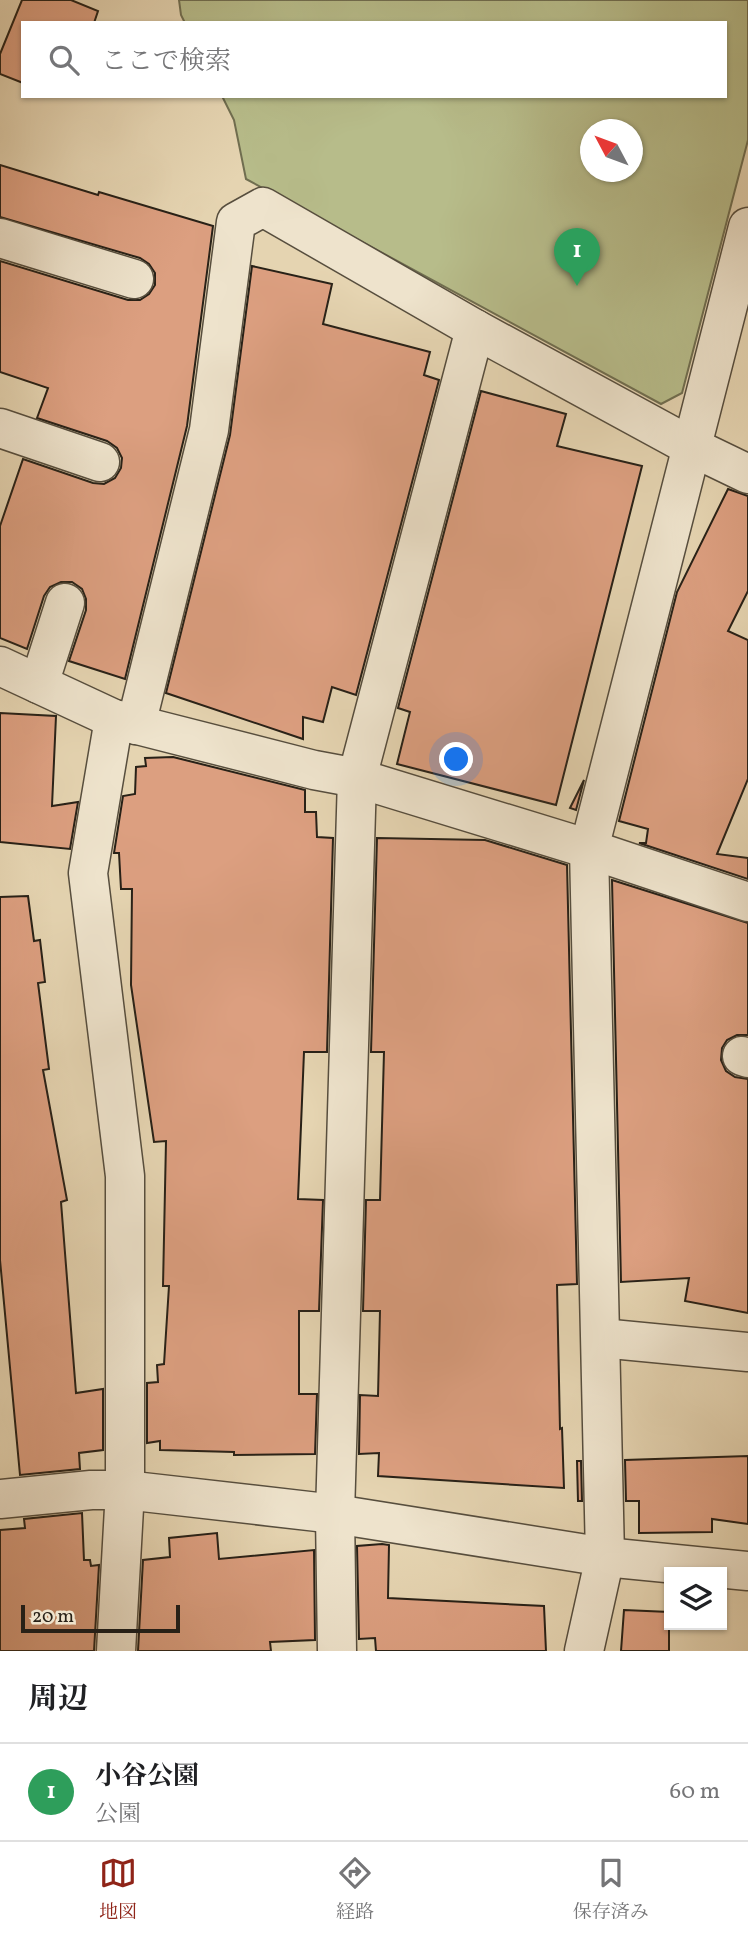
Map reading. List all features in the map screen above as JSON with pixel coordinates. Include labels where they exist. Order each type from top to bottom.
[{"type":"street","points":[[116,1651],[125,1490],[125,1176],[88,873],[125,722],[209,430],[236,222],[263,207],[475,329],[692,447],[748,474]]},
{"type":"street","points":[[583,1651],[606,1557],[589,849],[748,227]]},
{"type":"street","points":[[0,239],[134,279]]},
{"type":"street","points":[[337,1651],[335,1514],[357,778],[475,329]]},
{"type":"street","points":[[0,428],[100,462]]},
{"type":"street","points":[[38,684],[65,603]]},
{"type":"street","points":[[0,666],[125,722],[314,770],[357,778],[747,899]]},
{"type":"street","points":[[601,1338],[748,1352]]},
{"type":"street","points":[[0,1499],[91,1490],[125,1490],[335,1514],[606,1557],[748,1571]]},
{"type":"green space","points":[[179,0],[748,0],[748,140],[682,393],[661,404],[246,179],[234,120],[223,98],[727,98],[727,21],[184,21]]},
{"type":"building","points":[[22,0],[71,0],[98,11],[95,21],[21,21],[21,82],[0,74],[0,54]]},
{"type":"building","points":[[0,165],[213,226],[187,426],[125,679],[69,661],[86,610],[82,589],[72,582],[61,582],[50,587],[44,596],[27,649],[0,638],[0,526],[23,459],[93,483],[104,484],[115,478],[121,468],[122,458],[117,448],[107,441],[37,418],[48,388],[0,372],[0,261],[128,300],[140,300],[149,294],[155,285],[155,273],[149,264],[140,258],[0,217]]},
{"type":"building","points":[[252,266],[332,284],[323,324],[430,352],[424,375],[439,380],[356,695],[332,687],[323,722],[303,717],[303,739],[166,693],[230,435]]},
{"type":"building","points":[[481,391],[566,414],[557,446],[642,466],[556,805],[397,764],[410,712],[398,708]]},
{"type":"building","points":[[728,489],[748,496],[748,591],[728,631],[748,640],[748,779],[717,854],[748,858],[748,879],[639,843],[646,843],[648,829],[619,821],[677,592]]},
{"type":"building","points":[[0,713],[56,716],[52,806],[78,802],[70,849],[0,842]]},
{"type":"building","points":[[173,757],[305,790],[305,812],[316,812],[317,837],[333,838],[327,1052],[304,1052],[298,1199],[323,1200],[319,1311],[299,1311],[299,1394],[317,1394],[315,1454],[234,1455],[234,1452],[160,1450],[160,1441],[147,1443],[147,1383],[158,1382],[157,1365],[164,1364],[169,1286],[163,1286],[166,1141],[154,1142],[131,985],[132,889],[121,889],[119,853],[114,853],[123,796],[135,794],[136,767],[146,766],[145,758]]},
{"type":"building","points":[[584,780],[576,810],[570,808]]},
{"type":"building","points":[[377,838],[485,840],[567,865],[577,1284],[557,1285],[564,1488],[378,1476],[379,1453],[359,1454],[360,1395],[378,1396],[380,1311],[363,1311],[366,1200],[380,1200],[384,1052],[371,1052]]},
{"type":"building","points":[[612,880],[748,923],[748,1035],[737,1035],[727,1040],[722,1048],[721,1060],[726,1071],[735,1077],[748,1079],[748,1313],[685,1301],[689,1278],[621,1282]]},
{"type":"building","points":[[28,896],[34,941],[40,940],[45,982],[38,983],[49,1069],[43,1070],[67,1200],[61,1202],[76,1393],[103,1389],[103,1450],[79,1453],[80,1469],[20,1475],[0,1260],[0,897]]},
{"type":"building","points":[[748,1456],[748,1524],[712,1519],[712,1532],[639,1533],[639,1501],[626,1501],[625,1460]]},
{"type":"building","points":[[577,1461],[581,1461],[582,1501],[578,1501]]},
{"type":"building","points":[[82,1513],[84,1560],[90,1560],[91,1566],[99,1565],[94,1651],[0,1651],[0,1530],[25,1528],[24,1519]]},
{"type":"building","points":[[217,1533],[219,1559],[314,1550],[315,1640],[270,1642],[271,1651],[138,1651],[143,1560],[170,1557],[169,1538]]},
{"type":"building","points":[[389,1545],[388,1598],[544,1606],[546,1651],[376,1651],[375,1638],[359,1639],[357,1546]]},
{"type":"building","points":[[624,1610],[664,1612],[664,1630],[669,1630],[669,1651],[621,1651]]},
{"type":"place","name":"小谷公園","points":[[577,286]]}]
